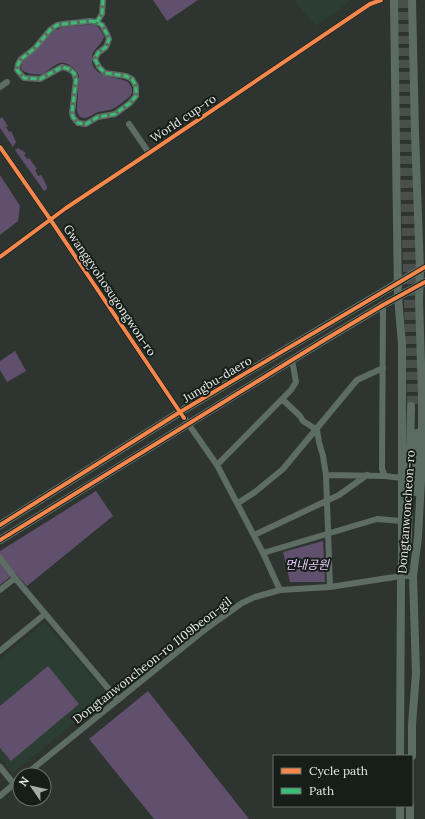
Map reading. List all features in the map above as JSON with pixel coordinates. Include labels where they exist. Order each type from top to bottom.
[{"type":"main road","name":"Dongtanwoncheon-ro","points":[[394,0],[398,297],[402,344],[400,755]]},
{"type":"main road","name":"Dongtanwoncheon-ro","points":[[412,0],[415,133],[422,268],[422,284],[419,300],[422,395],[422,462],[418,537],[413,576],[416,673],[412,725],[412,755]]},
{"type":"main road","name":"Jungbu-daero","points":[[0,525],[180,412],[422,268]]},
{"type":"main road","name":"Jungbu-daero","points":[[0,540],[292,360],[422,284]]},
{"type":"main road","points":[[401,576],[408,536],[414,405],[413,576]]},
{"type":"main road","points":[[400,807],[400,819]]},
{"type":"main road","points":[[410,807],[410,819]]},
{"type":"street","points":[[97,22],[102,14],[103,0]]},
{"type":"street","name":"World cup-ro","points":[[0,256],[66,208],[370,4],[381,0]]},
{"type":"street","points":[[90,21],[97,22],[102,25],[109,39],[106,46],[98,53],[95,59],[99,67],[105,73],[126,76],[132,79],[136,86],[136,96],[130,103],[115,114],[98,117],[86,124],[78,123],[73,117],[72,113],[76,80],[74,73],[69,69],[62,67],[40,79],[24,78],[17,70],[18,64],[21,59],[35,48],[50,30],[57,25],[90,21]]},
{"type":"street","points":[[0,87],[7,82]]},
{"type":"street","points":[[129,124],[149,153]]},
{"type":"street","name":"Gwanggyohosugongwon-ro","points":[[0,147],[217,465],[238,503],[280,590]]},
{"type":"street","points":[[384,305],[382,469],[385,476]]},
{"type":"street","points":[[217,465],[291,390],[296,382],[292,360]]},
{"type":"street","points":[[238,503],[255,492],[283,469],[358,380],[383,368]]},
{"type":"street","points":[[282,399],[300,416],[302,421],[317,430],[326,475],[330,587]]},
{"type":"street","points":[[326,475],[367,475],[402,478]]},
{"type":"street","points":[[254,535],[339,495],[367,475]]},
{"type":"street","points":[[263,553],[377,519],[402,521]]},
{"type":"street","points":[[0,558],[15,578],[118,700]]},
{"type":"street","name":"Dongtanwoncheon-ro 1109beon-gil","points":[[35,767],[207,628],[242,603],[255,597],[280,590],[330,587],[401,576],[413,576]]},
{"type":"street","points":[[0,590],[15,578]]},
{"type":"street","points":[[0,651],[45,614]]},
{"type":"street","points":[[0,767],[12,782]]},
{"type":"street","points":[[0,796],[12,786]]},
{"type":"shaded area","points":[[294,0],[352,0],[316,26]]},
{"type":"shaded area","points":[[45,622],[108,695],[20,767],[12,767],[12,772],[0,758],[0,659]]},
{"type":"green space","points":[[153,0],[198,0],[167,21]]},
{"type":"green space","points":[[95,24],[104,36],[93,54],[93,67],[101,74],[128,82],[132,93],[122,103],[110,110],[98,112],[89,117],[82,118],[77,112],[79,77],[73,68],[67,64],[60,63],[56,64],[42,74],[32,74],[24,72],[21,69],[22,62],[51,32],[63,27]]},
{"type":"green space","points":[[2,117],[8,126],[6,127],[9,132],[11,131],[16,142],[13,147],[0,128],[0,119]]},
{"type":"green space","points":[[18,148],[26,153],[24,155],[27,159],[29,158],[37,169],[35,170],[38,176],[41,175],[46,183],[47,189],[44,191],[15,150]]},
{"type":"green space","points":[[0,175],[20,206],[18,221],[0,235]]},
{"type":"green space","points":[[15,351],[26,371],[7,382],[0,370],[0,361]]},
{"type":"green space","points":[[96,491],[113,516],[27,586],[15,573],[0,585],[0,551]]},
{"type":"green space","name":"먼내공원","points":[[323,541],[325,582],[290,582],[283,552]]},
{"type":"green space","points":[[48,666],[79,704],[11,761],[0,748],[0,706]]},
{"type":"green space","points":[[148,691],[249,819],[154,819],[89,739]]},
{"type":"tunnel","points":[[399,0],[411,406]]},
{"type":"tunnel","points":[[406,0],[417,405]]},
{"type":"marked path","points":[[97,22],[102,14],[103,0]]},
{"type":"marked path","points":[[90,21],[97,22],[102,25],[109,39],[106,47],[98,53],[95,59],[99,67],[105,73],[126,76],[132,79],[136,86],[136,96],[130,103],[115,114],[98,117],[86,124],[78,123],[73,117],[72,113],[76,80],[74,73],[69,69],[62,67],[40,79],[24,78],[17,70],[21,59],[35,48],[50,30],[57,25],[90,21]]},
{"type":"cycle path","points":[[0,257],[66,208],[370,4],[381,0]]},
{"type":"cycle path","points":[[0,147],[184,418]]},
{"type":"cycle path","points":[[0,525],[180,412],[425,267]]},
{"type":"cycle path","points":[[0,540],[326,339],[425,282]]}]
